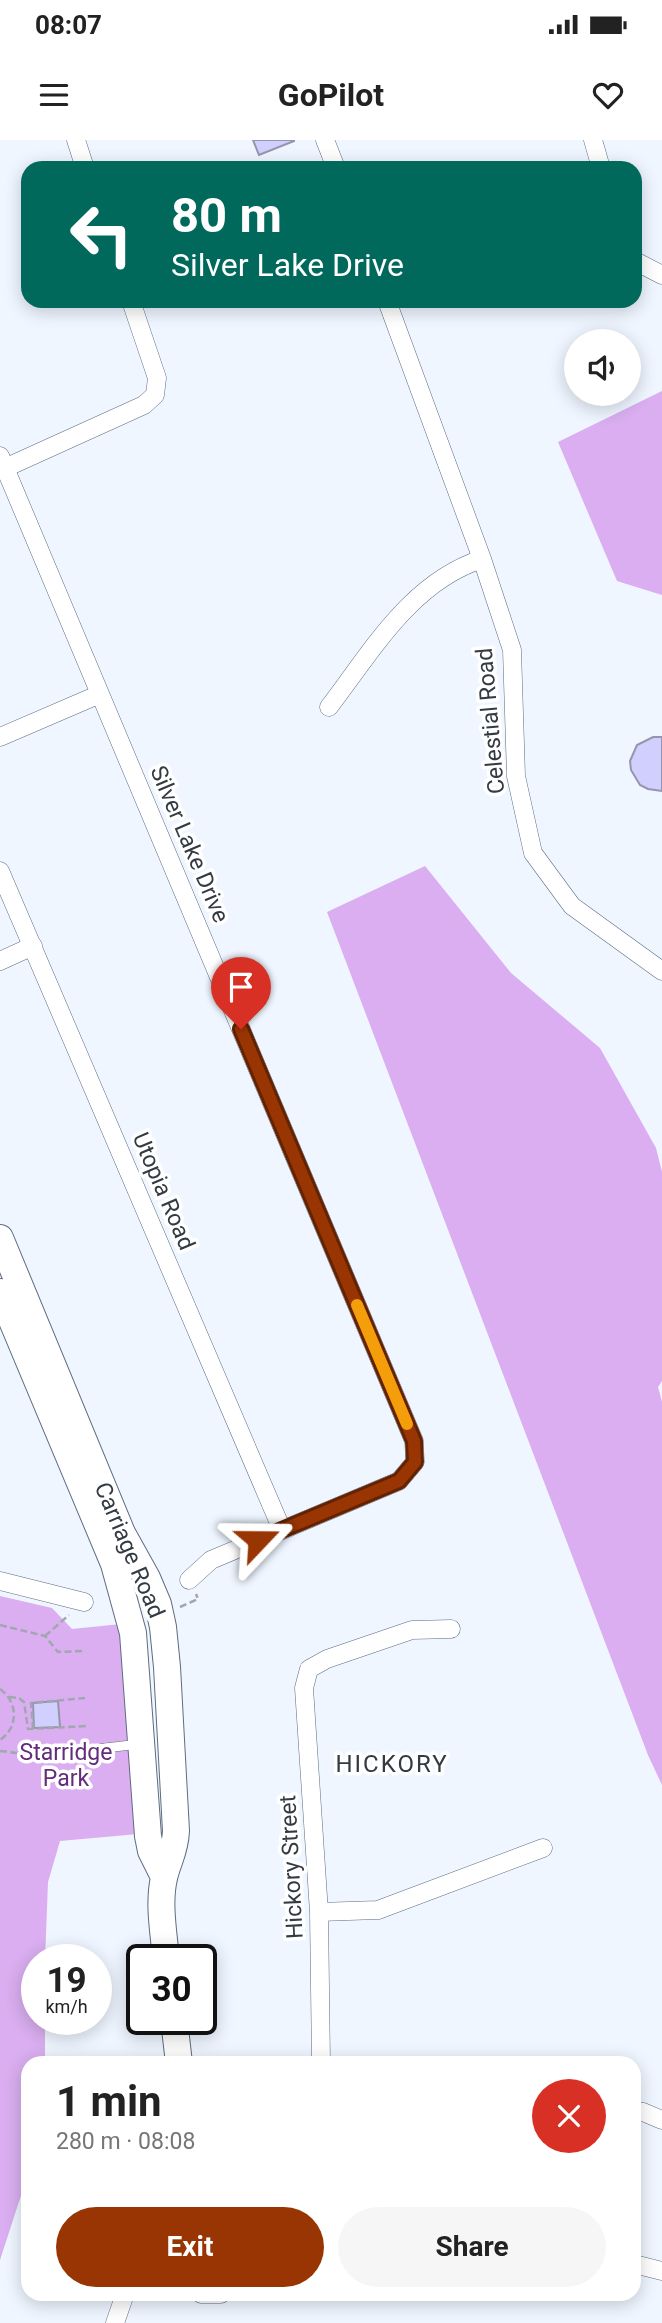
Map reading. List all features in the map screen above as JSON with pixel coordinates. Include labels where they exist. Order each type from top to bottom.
[{"type":"street","points":[[76,140],[83,161]]},
{"type":"street","points":[[325,140],[333,161]]},
{"type":"street","points":[[593,140],[598,161]]},
{"type":"street","points":[[642,265],[662,275]]},
{"type":"street","points":[[2,462],[144,405],[155,395],[157,378],[133,308]]},
{"type":"street","name":"Celestial Road","points":[[390,308],[482,559],[512,650],[516,776],[533,853],[572,906],[662,971]]},
{"type":"street","name":"Silver Lake Drive","points":[[2,462],[414,1441],[415,1462],[399,1481],[282,1530]]},
{"type":"street","points":[[329,707],[400,614],[430,584],[464,565],[482,559]]},
{"type":"street","points":[[0,737],[100,694]]},
{"type":"street","name":"Utopia Road","points":[[0,871],[282,1530]]},
{"type":"street","points":[[0,961],[33,946]]},
{"type":"street","name":"Carriage Road","points":[[0,1238],[107,1522],[114,1564],[133,1633],[148,1836],[151,1852],[164,1878]]},
{"type":"street","name":"Carriage Road","points":[[0,1292],[107,1522],[147,1578],[158,1604],[167,1667],[176,1845],[164,1878],[162,1916],[165,1944]]},
{"type":"street","points":[[189,1580],[211,1560],[282,1530]]},
{"type":"street","points":[[0,1581],[84,1602]]},
{"type":"street","name":"Hickory Street","points":[[321,2056],[320,1912],[304,1688],[309,1669],[327,1659],[412,1630],[451,1629]]},
{"type":"street","points":[[141,1744],[171,1741]]},
{"type":"street","points":[[320,1912],[378,1910],[543,1848]]},
{"type":"street","points":[[176,2035],[178,2056]]},
{"type":"street","points":[[641,2112],[662,2120]]},
{"type":"street","points":[[641,2266],[662,2271]]},
{"type":"street","points":[[115,2323],[123,2301]]},
{"type":"lane","points":[[89,1750],[141,1744]]},
{"type":"path","points":[[171,1612],[198,1599],[189,1580]]},
{"type":"path","points":[[45,1636],[65,1618]]},
{"type":"path","points":[[0,1625],[45,1636],[58,1652],[82,1651]]},
{"type":"path","points":[[0,1689],[9,1697],[14,1709],[11,1728],[0,1740]]},
{"type":"path","points":[[9,1697],[21,1699],[25,1705],[28,1729],[88,1726]]},
{"type":"path","points":[[33,1729],[31,1703],[85,1698]]},
{"type":"path","points":[[0,1751],[17,1753]]},
{"type":"green space","points":[[662,391],[662,595],[617,581],[558,442],[631,406],[641,406],[641,401]]},
{"type":"green space","points":[[425,866],[511,973],[600,1048],[656,1148],[662,1172],[662,1381],[658,1387],[662,1402],[662,1785],[648,1755],[327,912]]},
{"type":"green space","name":"Starridge Park","points":[[0,1596],[52,1608],[72,1629],[121,1624],[138,1834],[60,1841],[48,1882],[46,1944],[21,1944],[21,2035],[45,2035],[45,2056],[21,2056],[21,2196],[0,2260]]},
{"type":"building","points":[[253,140],[294,140],[294,141],[259,155]]},
{"type":"building","points":[[653,737],[662,737],[662,791],[640,785],[631,770],[630,761],[637,745]]},
{"type":"building","points":[[58,1701],[60,1727],[34,1728],[33,1703]]},
{"type":"slow traffic","points":[[357,1305],[407,1424]]},
{"type":"district","name":"HICKORY","points":[[392,1764]]},
{"type":"route","points":[[241,1029],[414,1441],[415,1462],[399,1481],[258,1540]]}]
